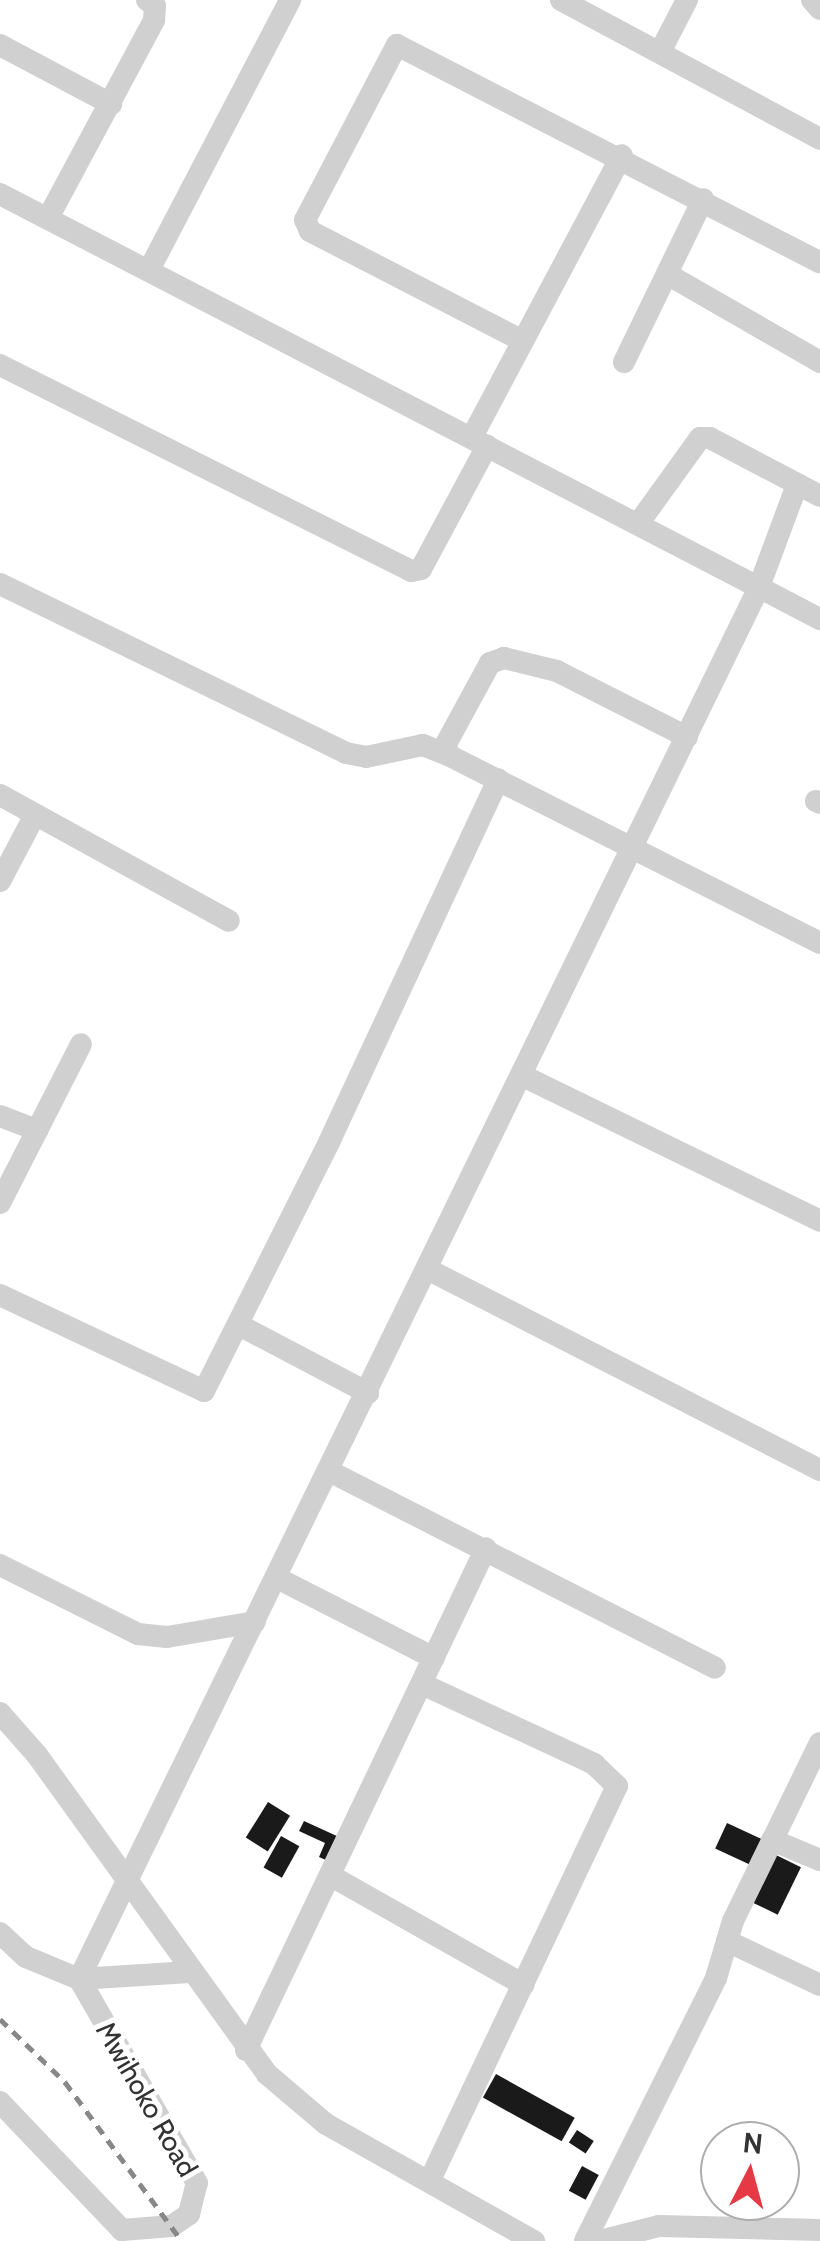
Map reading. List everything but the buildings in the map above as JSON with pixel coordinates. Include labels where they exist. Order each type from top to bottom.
[{"type":"street","points":[[48,218],[157,14],[147,0]]},
{"type":"street","points":[[149,270],[290,0]]},
{"type":"street","points":[[561,0],[820,139]]},
{"type":"street","points":[[660,52],[687,0]]},
{"type":"street","points":[[812,0],[820,10]]},
{"type":"street","points":[[0,46],[110,104]]},
{"type":"street","points":[[523,341],[310,231],[305,220],[393,48],[402,46],[622,155],[820,262]]},
{"type":"street","points":[[3,373],[411,571],[422,569],[523,341],[622,155]]},
{"type":"street","points":[[0,194],[820,619]]},
{"type":"street","points":[[624,362],[703,199]]},
{"type":"street","points":[[667,274],[820,362]]},
{"type":"street","points":[[638,524],[700,438],[710,438],[820,496]]},
{"type":"street","points":[[79,1978],[429,1270],[629,846],[687,737],[759,587],[797,485]]},
{"type":"street","points":[[0,584],[346,753],[366,757],[423,744],[820,943]]},
{"type":"street","points":[[450,756],[450,733],[490,662],[504,658],[557,670],[687,737]]},
{"type":"street","points":[[0,1295],[194,1391],[211,1383],[498,779]]},
{"type":"street","points":[[0,795],[229,922]]},
{"type":"street","points":[[0,882],[35,815]]},
{"type":"street","points":[[0,1203],[81,1044]]},
{"type":"street","points":[[521,1075],[820,1221]]},
{"type":"street","points":[[0,1116],[37,1130]]},
{"type":"street","points":[[429,1270],[820,1470]]},
{"type":"street","points":[[239,1325],[368,1393]]},
{"type":"street","points":[[329,1471],[715,1668]]},
{"type":"street","points":[[246,2050],[486,1548]]},
{"type":"street","points":[[0,1565],[138,1634],[167,1637],[255,1622]]},
{"type":"street","points":[[276,1578],[434,1658]]},
{"type":"street","points":[[422,1684],[594,1764],[617,1786],[430,2179]]},
{"type":"street","points":[[0,1713],[38,1755],[246,2050],[326,2124],[430,2179],[534,2241]]},
{"type":"street","points":[[585,2241],[716,1978],[727,1941],[772,1840],[820,1745]]},
{"type":"street","points":[[772,1840],[820,1860]]},
{"type":"street","points":[[332,1877],[524,1985]]},
{"type":"street","points":[[0,1933],[26,1957],[79,1978],[190,1972]]},
{"type":"street","points":[[727,1941],[820,1984]]},
{"type":"street","name":"Mwihoko Road","points":[[0,2102],[125,2235],[172,2226],[189,2214],[196,2183],[79,1978]]},
{"type":"street","points":[[600,2241],[659,2226],[820,2230]]},
{"type":"railway","points":[[0,2019],[65,2082],[182,2241]]}]
